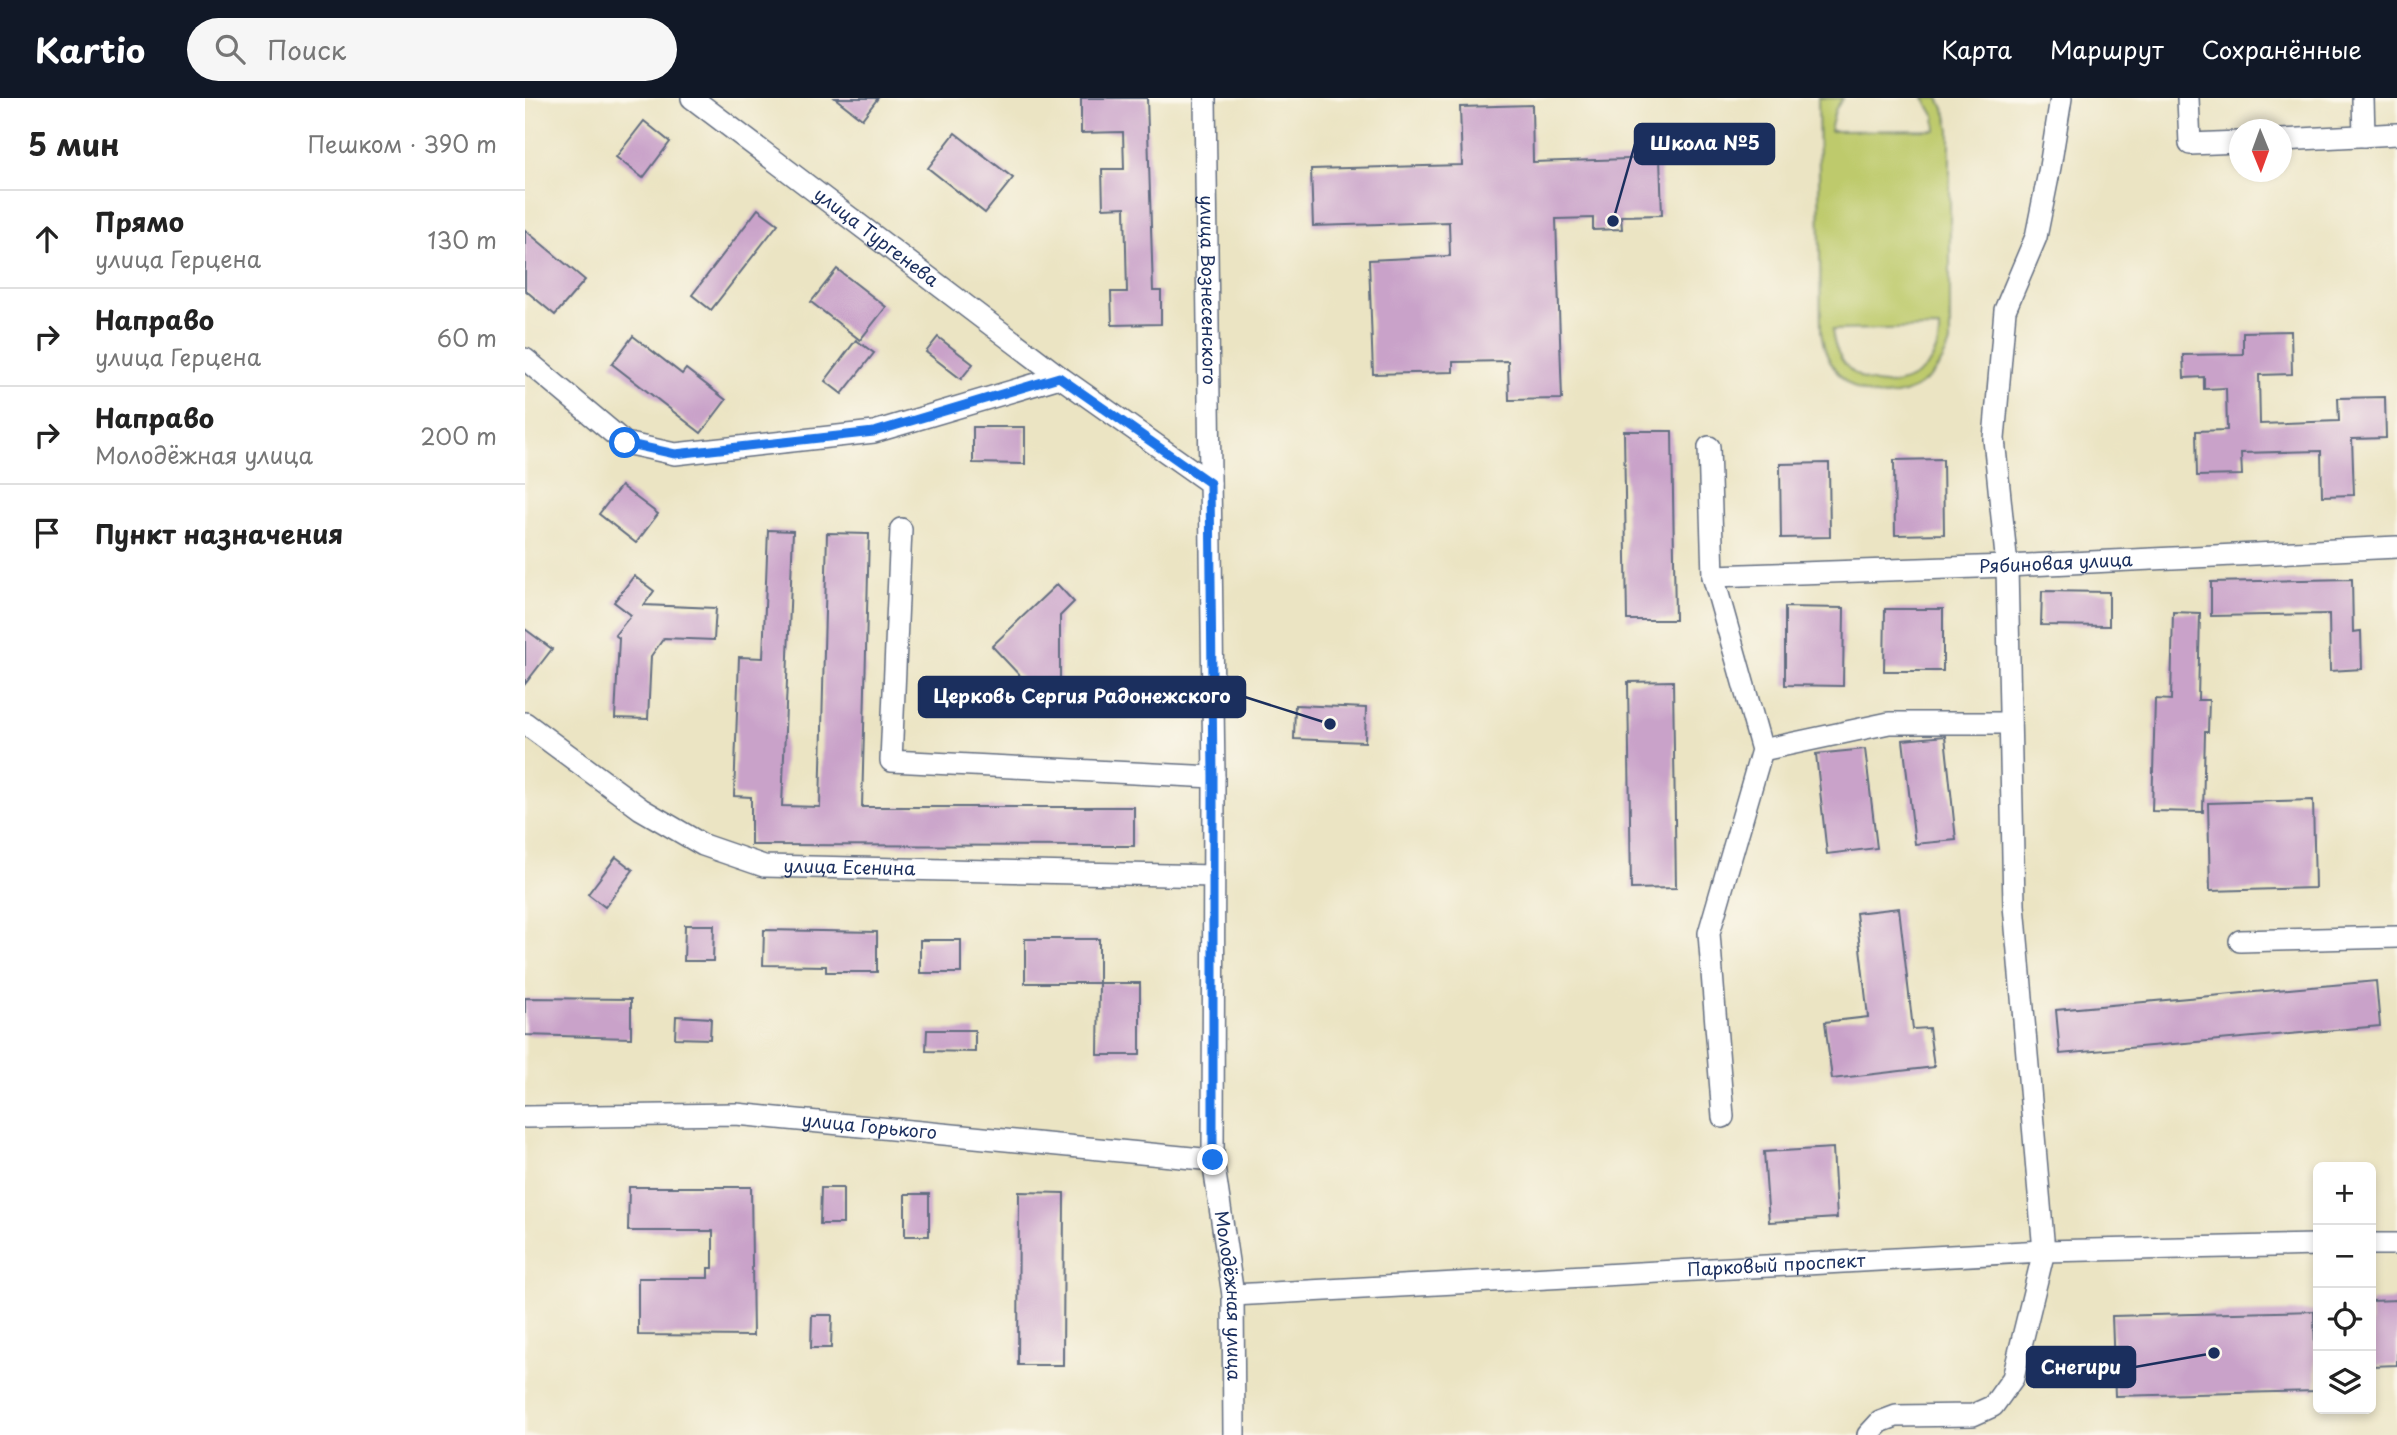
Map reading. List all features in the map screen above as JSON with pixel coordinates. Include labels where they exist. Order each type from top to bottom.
[{"type":"street","name":"улица Тургенева","points":[[692,98],[1059,377],[1210,483]]},
{"type":"street","name":"улица Вознесенского","points":[[1205,98],[1210,483]]},
{"type":"street","points":[[1868,1435],[1880,1422],[1896,1416],[1973,1415],[1993,1406],[2013,1378],[2044,1251],[2014,905],[2007,566],[1994,439],[2005,310],[2036,237],[2061,98]]},
{"type":"street","points":[[2187,98],[2190,145],[2229,143]]},
{"type":"street","points":[[2363,98],[2364,136]]},
{"type":"street","points":[[2292,139],[2397,134]]},
{"type":"street","points":[[525,359],[625,443],[675,454],[874,432],[1059,377]]},
{"type":"street","points":[[1709,447],[1713,576],[1762,750],[1709,933],[1723,1116]]},
{"type":"street","name":"Молодёжная улица","points":[[1210,483],[1214,876],[1213,1160],[1233,1295],[1234,1435]]},
{"type":"street","points":[[901,529],[891,761],[1213,777]]},
{"type":"street","name":"Рябиновая улица","points":[[1713,576],[2007,566],[2397,547]]},
{"type":"street","name":"улица Есенина","points":[[525,723],[641,809],[703,845],[764,866],[1214,876]]},
{"type":"street","points":[[1762,750],[1889,723],[2010,723]]},
{"type":"street","points":[[2240,941],[2397,937]]},
{"type":"street","name":"улица Горького","points":[[525,1117],[736,1114],[1213,1160]]},
{"type":"street","points":[[2376,1244],[2397,1244]]},
{"type":"street","name":"Парковый проспект","points":[[1233,1295],[2044,1251],[2313,1245]]},
{"type":"green space","points":[[1818,98],[1843,98],[1835,110],[1830,131],[1936,130],[1935,117],[1924,98],[1939,98],[1950,130],[1950,343],[1938,368],[1921,384],[1901,394],[1880,396],[1860,390],[1842,378],[1829,358],[1821,332]],"holes":[[[1939,328],[1936,351],[1925,368],[1909,380],[1890,384],[1871,382],[1853,372],[1839,355],[1832,330]]]},
{"type":"building","points":[[835,98],[878,98],[862,119]]},
{"type":"building","points":[[1081,98],[1147,98],[1153,291],[1161,291],[1161,324],[1112,325],[1111,292],[1127,292],[1125,207],[1103,208],[1102,169],[1124,169],[1123,132],[1081,133]]},
{"type":"building","points":[[1532,105],[1533,162],[1660,158],[1662,215],[1621,216],[1622,229],[1593,230],[1593,218],[1556,219],[1562,399],[1509,400],[1508,361],[1453,362],[1453,372],[1373,374],[1369,260],[1450,256],[1449,222],[1313,226],[1311,169],[1462,165],[1460,107]]},
{"type":"building","points":[[644,121],[670,142],[643,178],[616,157]]},
{"type":"building","points":[[955,133],[1013,178],[985,213],[928,168]]},
{"type":"building","points":[[758,209],[778,224],[711,310],[692,295]]},
{"type":"building","points":[[525,230],[585,280],[555,315],[525,290]]},
{"type":"building","points":[[837,269],[886,307],[860,340],[811,302]]},
{"type":"building","points":[[2291,331],[2292,374],[2259,375],[2260,424],[2339,421],[2338,398],[2385,397],[2386,438],[2352,439],[2354,495],[2322,496],[2321,451],[2241,453],[2242,475],[2197,476],[2196,431],[2227,430],[2226,388],[2204,389],[2204,377],[2184,378],[2183,355],[2243,354],[2243,332]]},
{"type":"building","points":[[633,336],[682,374],[686,369],[726,400],[701,433],[612,364]]},
{"type":"building","points":[[938,337],[973,364],[961,379],[926,352]]},
{"type":"building","points":[[856,340],[874,353],[842,394],[825,381]]},
{"type":"building","points":[[973,427],[1025,427],[1025,464],[973,463]]},
{"type":"building","points":[[1624,431],[1672,431],[1675,620],[1627,620]]},
{"type":"building","points":[[1943,459],[1944,534],[1895,535],[1894,460]]},
{"type":"building","points":[[1829,463],[1830,537],[1781,538],[1780,464]]},
{"type":"building","points":[[621,486],[658,514],[636,543],[599,514]]},
{"type":"building","points":[[768,530],[793,531],[782,806],[820,807],[827,533],[869,534],[862,807],[1134,807],[1134,846],[751,845],[751,797],[734,796],[739,657],[763,658]]},
{"type":"building","points":[[634,576],[654,591],[644,605],[716,608],[714,640],[664,638],[651,656],[648,719],[615,718],[619,638],[615,635],[631,615],[614,602]]},
{"type":"building","points":[[2352,579],[2353,632],[2361,631],[2362,669],[2330,671],[2329,614],[2211,616],[2211,582]]},
{"type":"building","points":[[1057,584],[1074,602],[1060,616],[1060,680],[1072,693],[1053,711],[992,646]]},
{"type":"building","points":[[2042,591],[2109,592],[2109,626],[2041,625]]},
{"type":"building","points":[[1785,607],[1844,608],[1843,686],[1785,685]]},
{"type":"building","points":[[1885,609],[1943,609],[1943,671],[1884,671]]},
{"type":"building","points":[[2173,612],[2200,613],[2198,700],[2209,700],[2208,732],[2205,732],[2203,812],[2152,811],[2155,699],[2171,700]]},
{"type":"building","points":[[525,629],[552,649],[525,684]]},
{"type":"building","points":[[1673,681],[1676,888],[1631,889],[1628,682]]},
{"type":"building","points":[[1295,705],[1366,708],[1365,742],[1294,739]]},
{"type":"building","points":[[1945,736],[1956,840],[1915,844],[1903,740]]},
{"type":"building","points":[[1865,749],[1877,848],[1827,854],[1816,754]]},
{"type":"building","points":[[2313,800],[2315,888],[2210,891],[2208,803]]},
{"type":"building","points":[[616,857],[633,870],[605,907],[588,894]]},
{"type":"building","points":[[1899,908],[1913,1029],[1929,1028],[1934,1067],[1832,1079],[1825,1022],[1868,1017],[1856,913]]},
{"type":"building","points":[[685,925],[714,925],[713,961],[684,961]]},
{"type":"building","points":[[764,930],[877,932],[877,972],[826,972],[826,966],[763,965]]},
{"type":"building","points":[[1025,939],[1099,939],[1099,983],[1025,983]]},
{"type":"building","points":[[920,940],[961,940],[961,973],[920,973]]},
{"type":"building","points":[[2376,981],[2380,1026],[2060,1054],[2056,1010]]},
{"type":"building","points":[[1099,983],[1140,983],[1140,1055],[1098,1055]]},
{"type":"building","points":[[525,998],[631,999],[631,1038],[525,1035]]},
{"type":"building","points":[[676,1016],[711,1018],[710,1039],[675,1038]]},
{"type":"building","points":[[927,1030],[975,1030],[975,1052],[926,1051]]},
{"type":"building","points":[[1833,1148],[1837,1218],[1769,1222],[1764,1152]]},
{"type":"building","points":[[629,1187],[751,1187],[753,1336],[638,1335],[638,1278],[708,1278],[708,1268],[713,1268],[713,1231],[628,1231]]},
{"type":"building","points":[[821,1188],[843,1188],[843,1224],[820,1224]]},
{"type":"building","points":[[1019,1192],[1064,1193],[1063,1365],[1018,1365]]},
{"type":"building","points":[[905,1194],[929,1194],[929,1236],[905,1236]]},
{"type":"building","points":[[2397,1300],[2397,1365],[2376,1366],[2376,1301]]},
{"type":"building","points":[[2313,1311],[2313,1391],[2115,1396],[2112,1316]]},
{"type":"building","points":[[812,1315],[832,1315],[831,1348],[811,1348]]},
{"type":"place","name":"Школа №5","points":[[1613,221]]},
{"type":"place","name":"Церковь Сергия Радонежского","points":[[1330,724]]},
{"type":"place","name":"Снегири","points":[[2214,1353]]},
{"type":"route","points":[[625,443],[675,454],[874,432],[1059,377],[1210,483],[1213,1160]]}]
